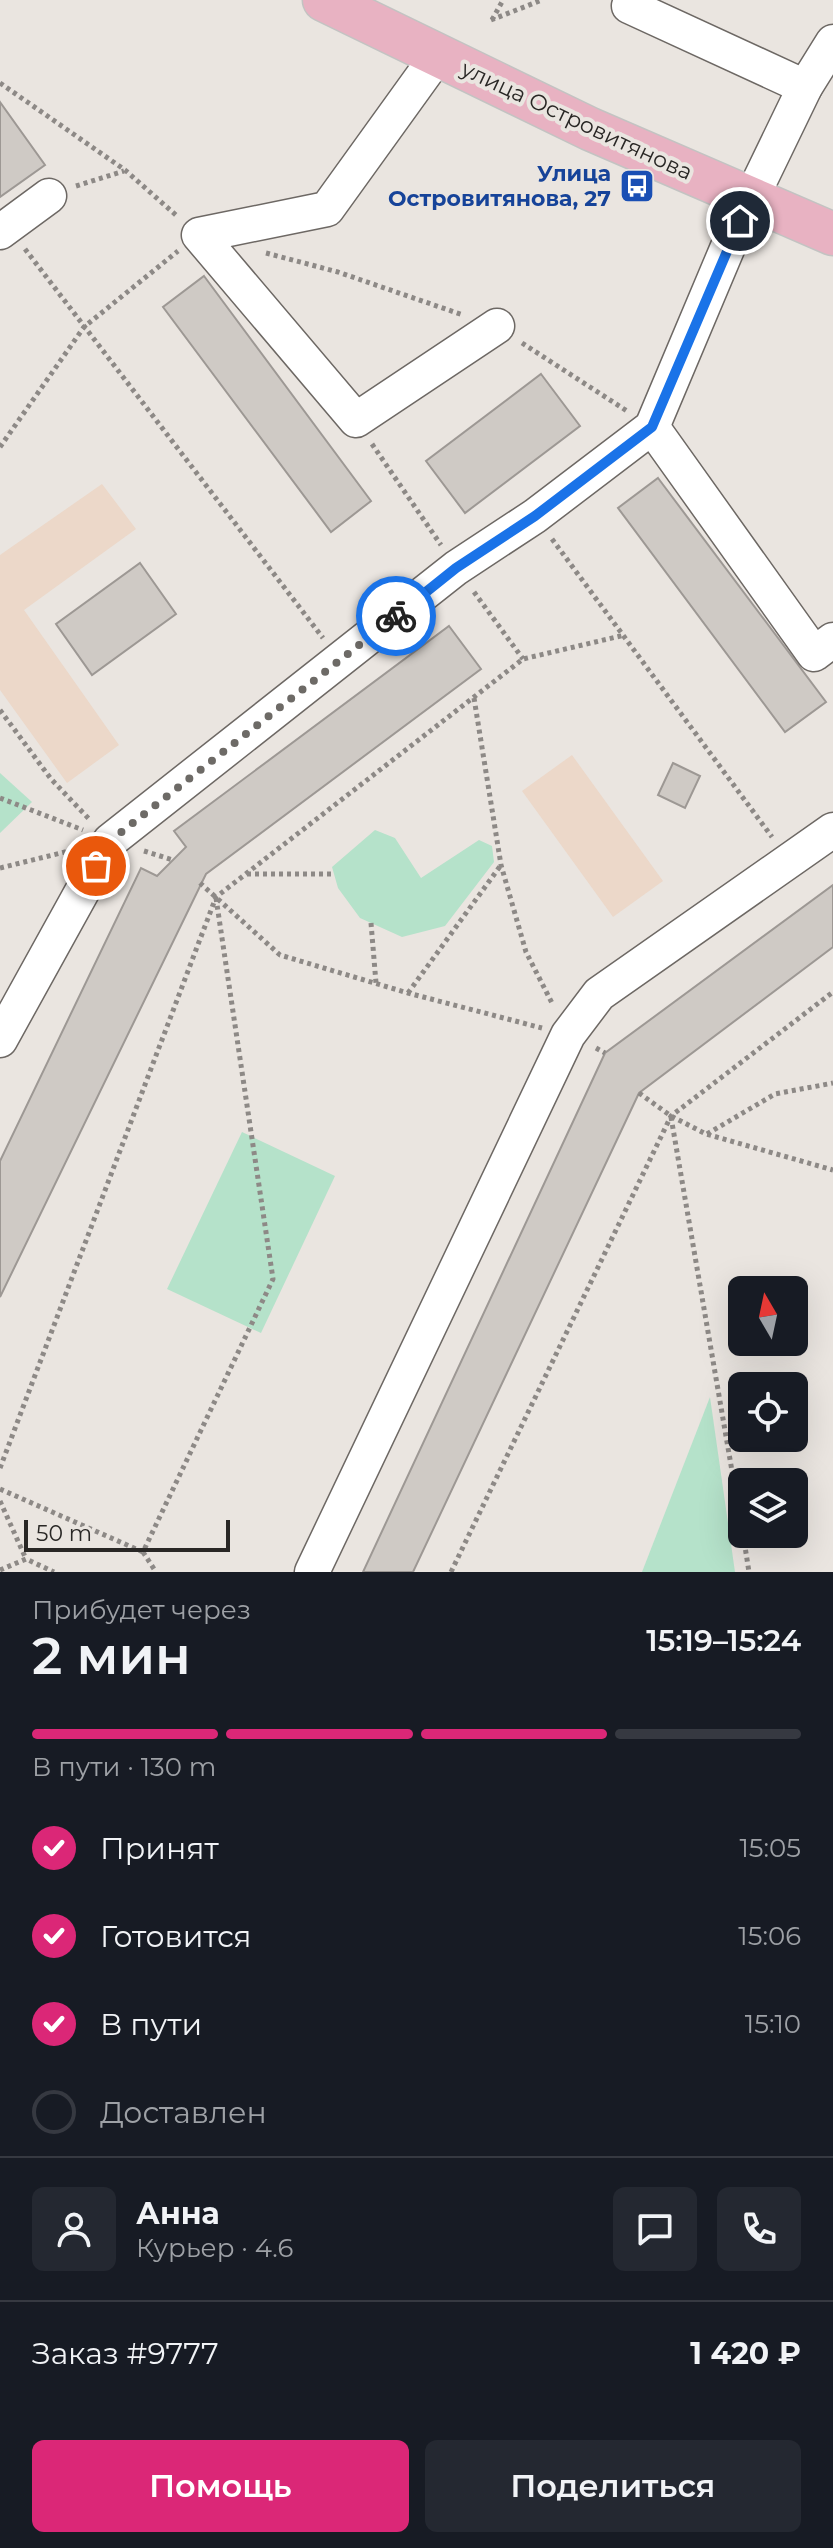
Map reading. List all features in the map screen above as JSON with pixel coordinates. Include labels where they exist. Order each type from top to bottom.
[{"type":"main road","name":"улица Островитянова","points":[[324,0],[590,129],[833,234]]},
{"type":"lane","points":[[629,6],[805,87]]},
{"type":"lane","points":[[0,1040],[110,841],[456,568],[535,516],[652,427],[750,200],[805,87],[833,42]]},
{"type":"lane","points":[[438,55],[327,209],[199,235],[356,420],[497,326]]},
{"type":"lane","points":[[4,229],[49,196]]},
{"type":"lane","points":[[652,427],[814,654],[833,640]]},
{"type":"lane","points":[[312,1572],[568,1035],[599,994],[833,830]]},
{"type":"path","points":[[503,0],[491,20],[542,0]]},
{"type":"path","points":[[0,83],[125,170],[199,235],[84,327],[0,447]]},
{"type":"path","points":[[49,196],[125,170]]},
{"type":"path","points":[[4,229],[84,327],[341,660]]},
{"type":"path","points":[[254,250],[338,272],[497,326],[652,427]]},
{"type":"path","points":[[535,516],[789,859]]},
{"type":"path","points":[[0,1468],[216,897],[523,659],[625,635]]},
{"type":"path","points":[[474,698],[501,865],[526,952],[568,1035]]},
{"type":"path","points":[[0,710],[51,779],[110,841]]},
{"type":"path","points":[[0,798],[110,841]]},
{"type":"path","points":[[408,993],[501,865]]},
{"type":"path","points":[[246,874],[334,874]]},
{"type":"path","points":[[200,883],[280,955],[568,1035],[605,1053]]},
{"type":"path","points":[[143,1552],[273,1279],[216,897]]},
{"type":"path","points":[[371,923],[376,983]]},
{"type":"path","points":[[451,1572],[671,1116],[833,992]]},
{"type":"path","points":[[706,1134],[775,1094],[833,1083]]},
{"type":"path","points":[[639,1093],[671,1116],[706,1134],[833,1170]]},
{"type":"path","points":[[671,1116],[731,1468]]},
{"type":"path","points":[[0,1489],[143,1552],[156,1572]]},
{"type":"path","points":[[0,1501],[26,1559],[54,1572]]},
{"type":"path","points":[[745,1548],[749,1572]]},
{"type":"path","points":[[0,1570],[26,1559]]},
{"type":"shaded area","points":[[102,484],[136,529],[24,610],[119,745],[67,783],[0,690],[0,555]]},
{"type":"shaded area","points":[[572,755],[663,881],[613,917],[522,791]]},
{"type":"green space","points":[[0,773],[32,802],[0,833]]},
{"type":"green space","points":[[375,830],[395,838],[421,878],[479,840],[492,846],[494,862],[445,926],[402,937],[360,918],[338,888],[332,867]]},
{"type":"green space","points":[[242,1132],[335,1176],[261,1333],[167,1289]]},
{"type":"green space","points":[[710,1397],[728,1523],[728,1548],[732,1548],[735,1572],[642,1572]]},
{"type":"building","points":[[0,102],[45,165],[0,197]]},
{"type":"building","points":[[204,276],[371,501],[331,532],[163,307]]},
{"type":"building","points":[[541,374],[580,426],[465,513],[426,461]]},
{"type":"building","points":[[658,478],[826,702],[785,732],[618,508]]},
{"type":"building","points":[[140,563],[176,614],[92,675],[56,624]]},
{"type":"building","points":[[449,626],[481,669],[206,874],[0,1297],[0,1161],[141,868],[157,876],[186,847],[174,831]]},
{"type":"building","points":[[673,763],[700,776],[685,808],[658,795]]},
{"type":"building","points":[[833,885],[833,947],[639,1093],[413,1572],[363,1572],[605,1053]]},
{"type":"way so far","points":[[96,866],[110,841],[396,616]]},
{"type":"place","name":"Улица Островитянова, 27","points":[[637,186]]},
{"type":"route","points":[[396,616],[456,568],[535,516],[652,427],[740,221]]}]
